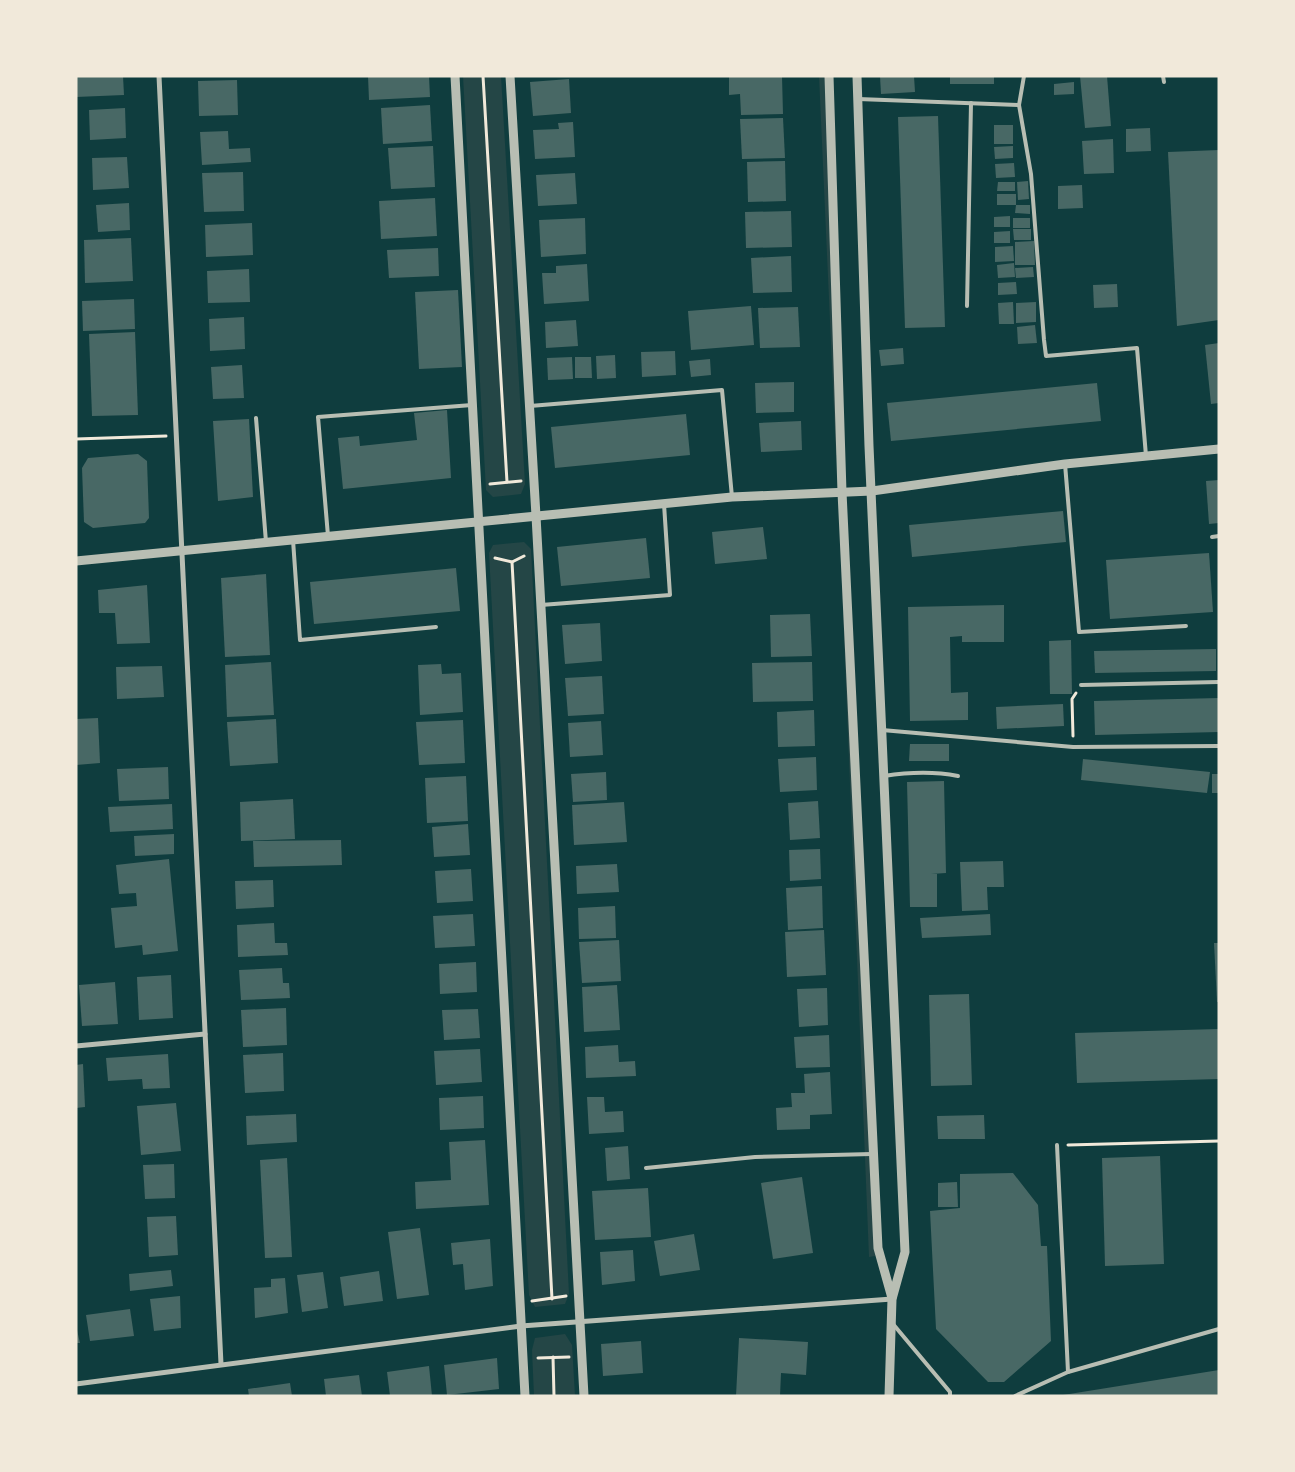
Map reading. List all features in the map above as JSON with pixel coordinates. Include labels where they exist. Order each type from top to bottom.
[{"type":"street","points":[[159,76],[221,1364]]},
{"type":"street","points":[[455,76],[525,1396]]},
{"type":"street","points":[[510,76],[584,1396]]},
{"type":"street","points":[[829,76],[842,492],[878,1248],[892,1298]]},
{"type":"street","points":[[857,76],[872,491],[905,1252],[892,1298],[889,1396]]},
{"type":"street","points":[[76,561],[732,497],[872,491],[1065,464],[1219,450]]},
{"type":"street","points":[[76,1046],[205,1034]]},
{"type":"street","points":[[76,1384],[521,1326],[892,1298]]},
{"type":"lane","points":[[1024,76],[1019,105],[1031,174],[1046,356],[1137,348],[1146,456]]},
{"type":"lane","points":[[1163,76],[1164,82]]},
{"type":"lane","points":[[858,99],[1019,105]]},
{"type":"lane","points":[[968,306],[972,103]]},
{"type":"lane","points":[[530,406],[722,390],[732,497]]},
{"type":"lane","points":[[328,536],[318,417],[472,405]]},
{"type":"lane","points":[[256,418],[266,542]]},
{"type":"lane","points":[[1065,464],[1079,632],[1186,626]]},
{"type":"lane","points":[[541,605],[670,594],[664,504]]},
{"type":"lane","points":[[1212,536],[1219,536]]},
{"type":"lane","points":[[293,540],[300,640],[436,628]]},
{"type":"lane","points":[[1081,685],[1219,682]]},
{"type":"lane","points":[[882,730],[1073,747],[1219,746]]},
{"type":"lane","points":[[884,776],[911,772],[939,772],[958,776]]},
{"type":"lane","points":[[1057,1145],[1068,1372]]},
{"type":"lane","points":[[646,1168],[756,1157],[874,1154]]},
{"type":"lane","points":[[891,1322],[950,1392],[950,1396]]},
{"type":"lane","points":[[1015,1396],[1068,1372],[1219,1329]]},
{"type":"path","points":[[483,76],[507,482]]},
{"type":"path","points":[[76,439],[176,436]]},
{"type":"path","points":[[477,485],[534,479]]},
{"type":"path","points":[[512,562],[552,1299]]},
{"type":"path","points":[[1073,747],[1072,699],[1081,685]]},
{"type":"path","points":[[1057,1145],[1219,1141]]},
{"type":"path","points":[[520,1302],[552,1299],[578,1293]]},
{"type":"path","points":[[523,1360],[552,1357],[582,1358]]},
{"type":"path","points":[[552,1357],[554,1396]]},
{"type":"shaded area","points":[[463,76],[501,76],[525,484],[521,494],[493,497],[486,490]]},
{"type":"shaded area","points":[[819,76],[827,76],[842,455],[836,455]]},
{"type":"shaded area","points":[[840,536],[848,536],[875,1256],[869,1257]]},
{"type":"shaded area","points":[[524,542],[531,549],[569,1294],[565,1304],[535,1307],[529,1295],[489,553],[493,545]]},
{"type":"shaded area","points":[[565,1334],[572,1345],[575,1396],[534,1396],[532,1350],[535,1338]]},
{"type":"building","points":[[76,76],[123,76],[124,95],[76,97]]},
{"type":"building","points":[[368,76],[429,76],[430,97],[369,100]]},
{"type":"building","points":[[729,76],[782,76],[783,114],[741,115],[740,94],[729,95]]},
{"type":"building","points":[[880,76],[914,76],[915,92],[881,94]]},
{"type":"building","points":[[950,76],[994,76],[994,84],[950,84]]},
{"type":"building","points":[[1080,76],[1107,76],[1111,126],[1085,128]]},
{"type":"building","points":[[569,79],[571,113],[533,116],[530,82]]},
{"type":"building","points":[[237,80],[238,115],[199,116],[198,81]]},
{"type":"building","points":[[1074,82],[1074,94],[1054,95],[1054,84]]},
{"type":"building","points":[[430,105],[432,141],[383,144],[381,108]]},
{"type":"building","points":[[125,108],[126,138],[90,140],[89,110]]},
{"type":"building","points":[[938,116],[945,327],[905,328],[898,117]]},
{"type":"building","points":[[783,118],[785,158],[742,159],[740,119]]},
{"type":"building","points":[[573,122],[575,157],[535,159],[533,130],[559,129],[558,123]]},
{"type":"building","points":[[994,125],[1013,125],[1013,144],[994,144]]},
{"type":"building","points":[[1150,128],[1151,151],[1126,152],[1126,129]]},
{"type":"building","points":[[228,131],[229,149],[250,148],[251,162],[202,165],[200,132]]},
{"type":"building","points":[[1113,139],[1114,173],[1084,174],[1082,141]]},
{"type":"building","points":[[433,146],[435,187],[391,189],[388,148]]},
{"type":"building","points":[[1013,146],[1013,158],[995,159],[994,147]]},
{"type":"building","points":[[1219,150],[1219,320],[1177,326],[1168,152]]},
{"type":"building","points":[[127,157],[129,188],[93,190],[92,158]]},
{"type":"building","points":[[785,161],[786,201],[748,202],[747,162]]},
{"type":"building","points":[[1014,163],[1015,177],[996,178],[995,164]]},
{"type":"building","points":[[243,172],[244,211],[204,212],[202,173]]},
{"type":"building","points":[[575,173],[577,204],[538,206],[536,175]]},
{"type":"building","points":[[1028,181],[1029,199],[1018,200],[1017,182]]},
{"type":"building","points":[[998,182],[1015,182],[1015,191],[997,191]]},
{"type":"building","points":[[1082,185],[1083,208],[1058,209],[1058,186]]},
{"type":"building","points":[[997,194],[1016,194],[1016,205],[997,205]]},
{"type":"building","points":[[435,198],[437,236],[381,239],[379,201]]},
{"type":"building","points":[[129,203],[130,230],[98,232],[96,205]]},
{"type":"building","points":[[1016,205],[1030,205],[1030,214],[1015,213]]},
{"type":"building","points":[[791,211],[792,247],[746,248],[745,212]]},
{"type":"building","points":[[1010,216],[1010,227],[994,227],[994,217]]},
{"type":"building","points":[[585,218],[586,254],[541,257],[539,220]]},
{"type":"building","points":[[1013,218],[1030,218],[1030,228],[1013,228]]},
{"type":"building","points":[[252,223],[253,255],[206,257],[205,225]]},
{"type":"building","points":[[1013,229],[1031,229],[1031,240],[1014,240]]},
{"type":"building","points":[[1010,231],[1010,243],[994,243],[994,232]]},
{"type":"building","points":[[131,238],[133,281],[85,283],[84,240]]},
{"type":"building","points":[[1034,241],[1035,265],[1015,265],[1015,242]]},
{"type":"building","points":[[1013,246],[1014,261],[995,262],[995,247]]},
{"type":"building","points":[[438,248],[439,276],[389,278],[387,250]]},
{"type":"building","points":[[791,256],[792,292],[753,293],[751,258]]},
{"type":"building","points":[[1014,263],[1015,277],[998,278],[997,265]]},
{"type":"building","points":[[587,264],[589,301],[544,304],[542,273],[556,273],[556,266]]},
{"type":"building","points":[[1033,267],[1034,277],[1016,278],[1015,268]]},
{"type":"building","points":[[249,269],[250,302],[208,303],[207,271]]},
{"type":"building","points":[[1016,282],[1017,294],[998,295],[998,283]]},
{"type":"building","points":[[1117,284],[1118,307],[1094,308],[1093,285]]},
{"type":"building","points":[[458,290],[462,367],[419,369],[415,292]]},
{"type":"building","points":[[134,299],[135,329],[83,331],[82,301]]},
{"type":"building","points":[[1013,302],[1014,324],[999,324],[998,303]]},
{"type":"building","points":[[1036,302],[1036,322],[1016,323],[1016,303]]},
{"type":"building","points":[[751,306],[754,345],[691,350],[688,311]]},
{"type":"building","points":[[798,307],[800,347],[760,348],[758,308]]},
{"type":"building","points":[[244,317],[245,349],[210,351],[209,319]]},
{"type":"building","points":[[576,320],[578,346],[546,348],[545,322]]},
{"type":"building","points":[[1035,325],[1037,343],[1018,344],[1017,327]]},
{"type":"building","points":[[135,332],[138,415],[92,416],[89,334]]},
{"type":"building","points":[[1219,343],[1219,403],[1211,404],[1205,345]]},
{"type":"building","points":[[903,348],[904,364],[881,366],[879,350]]},
{"type":"building","points":[[675,351],[676,375],[642,377],[641,352]]},
{"type":"building","points":[[615,355],[616,378],[597,379],[596,356]]},
{"type":"building","points":[[572,357],[573,379],[548,380],[547,358]]},
{"type":"building","points":[[575,357],[591,357],[592,378],[575,378]]},
{"type":"building","points":[[710,359],[711,375],[691,377],[689,361]]},
{"type":"building","points":[[242,365],[244,398],[213,399],[211,367]]},
{"type":"building","points":[[794,382],[794,412],[756,413],[755,383]]},
{"type":"building","points":[[1097,383],[1101,421],[891,441],[887,403]]},
{"type":"building","points":[[447,410],[451,478],[343,489],[338,438],[359,436],[360,446],[417,440],[414,413]]},
{"type":"building","points":[[686,414],[690,455],[555,468],[551,427]]},
{"type":"building","points":[[249,419],[253,497],[218,501],[213,421]]},
{"type":"building","points":[[801,421],[802,450],[761,452],[759,423]]},
{"type":"building","points":[[138,454],[147,461],[149,518],[145,523],[93,528],[84,522],[82,468],[88,458]]},
{"type":"building","points":[[1219,480],[1219,523],[1209,524],[1206,481]]},
{"type":"building","points":[[1063,511],[1066,542],[912,557],[909,525]]},
{"type":"building","points":[[763,527],[767,559],[715,564],[712,532]]},
{"type":"building","points":[[646,538],[650,578],[561,586],[557,547]]},
{"type":"building","points":[[1209,553],[1213,612],[1110,619],[1106,560]]},
{"type":"building","points":[[456,568],[460,611],[314,624],[310,582]]},
{"type":"building","points":[[266,574],[270,655],[225,657],[221,578]]},
{"type":"building","points":[[147,585],[150,643],[117,644],[115,613],[99,613],[98,590]]},
{"type":"building","points":[[1004,605],[1004,642],[962,642],[962,636],[950,637],[951,693],[968,692],[968,720],[910,721],[908,607]]},
{"type":"building","points":[[810,614],[812,656],[771,657],[770,615]]},
{"type":"building","points":[[600,623],[602,661],[565,664],[562,625]]},
{"type":"building","points":[[1071,640],[1072,694],[1050,694],[1049,641]]},
{"type":"building","points":[[1216,649],[1216,671],[1095,673],[1094,651]]},
{"type":"building","points":[[271,662],[274,715],[227,717],[225,665]]},
{"type":"building","points":[[812,662],[813,701],[753,702],[752,663]]},
{"type":"building","points":[[441,664],[442,674],[461,673],[463,712],[420,715],[418,665]]},
{"type":"building","points":[[162,666],[164,697],[117,699],[116,667]]},
{"type":"building","points":[[602,676],[604,714],[568,716],[565,678]]},
{"type":"building","points":[[1219,698],[1219,732],[1095,735],[1094,701]]},
{"type":"building","points":[[1063,704],[1064,726],[997,729],[996,707]]},
{"type":"building","points":[[814,710],[815,746],[778,747],[777,712]]},
{"type":"building","points":[[98,718],[100,763],[76,765],[76,719]]},
{"type":"building","points":[[276,719],[278,763],[230,766],[227,722]]},
{"type":"building","points":[[463,720],[465,763],[419,765],[416,722]]},
{"type":"building","points":[[601,721],[603,755],[570,757],[568,723]]},
{"type":"building","points":[[910,744],[949,744],[949,761],[909,761]]},
{"type":"building","points":[[816,757],[817,790],[780,792],[778,759]]},
{"type":"building","points":[[1083,759],[1210,772],[1207,793],[1081,780]]},
{"type":"building","points":[[168,767],[169,799],[119,801],[117,769]]},
{"type":"building","points":[[606,772],[607,800],[573,802],[571,774]]},
{"type":"building","points":[[1212,774],[1219,774],[1219,793],[1212,793]]},
{"type":"building","points":[[466,776],[468,821],[427,823],[425,778]]},
{"type":"building","points":[[944,781],[946,873],[931,874],[937,874],[937,907],[910,907],[907,782]]},
{"type":"building","points":[[293,799],[295,839],[241,841],[240,802]]},
{"type":"building","points":[[818,801],[820,838],[790,840],[788,803]]},
{"type":"building","points":[[624,802],[627,842],[574,845],[572,805]]},
{"type":"building","points":[[172,804],[173,829],[110,832],[108,807]]},
{"type":"building","points":[[468,824],[470,855],[434,857],[432,827]]},
{"type":"building","points":[[174,834],[174,854],[135,856],[134,836]]},
{"type":"building","points":[[341,840],[342,865],[254,867],[253,841]]},
{"type":"building","points":[[820,849],[821,879],[790,881],[789,850]]},
{"type":"building","points":[[169,859],[178,951],[143,955],[142,945],[115,948],[111,908],[137,906],[136,893],[119,894],[116,865]]},
{"type":"building","points":[[1003,861],[1004,887],[987,887],[988,910],[962,911],[960,862]]},
{"type":"building","points":[[617,864],[619,892],[577,894],[576,866]]},
{"type":"building","points":[[471,869],[473,901],[437,903],[435,871]]},
{"type":"building","points":[[273,880],[274,907],[236,909],[235,881]]},
{"type":"building","points":[[822,886],[823,928],[788,930],[786,888]]},
{"type":"building","points":[[615,906],[616,938],[579,939],[578,908]]},
{"type":"building","points":[[473,914],[475,946],[435,948],[433,916]]},
{"type":"building","points":[[990,914],[991,935],[922,938],[920,918]]},
{"type":"building","points":[[274,923],[275,943],[287,943],[288,955],[238,957],[237,925]]},
{"type":"building","points":[[824,930],[826,975],[787,977],[785,932]]},
{"type":"building","points":[[619,940],[621,981],[582,983],[579,942]]},
{"type":"building","points":[[1214,943],[1219,943],[1219,1002],[1217,1002]]},
{"type":"building","points":[[476,962],[477,992],[440,994],[439,964]]},
{"type":"building","points":[[282,968],[283,983],[289,983],[290,998],[241,1000],[239,970]]},
{"type":"building","points":[[171,975],[173,1018],[139,1020],[137,977]]},
{"type":"building","points":[[115,982],[118,1024],[82,1026],[79,985]]},
{"type":"building","points":[[617,985],[620,1030],[584,1032],[582,987]]},
{"type":"building","points":[[827,988],[828,1025],[799,1027],[797,989]]},
{"type":"building","points":[[969,994],[972,1085],[931,1086],[929,995]]},
{"type":"building","points":[[286,1008],[287,1045],[243,1047],[241,1010]]},
{"type":"building","points":[[478,1009],[480,1038],[444,1040],[442,1010]]},
{"type":"building","points":[[1219,1029],[1219,1079],[1077,1083],[1075,1033]]},
{"type":"building","points":[[829,1035],[830,1067],[796,1068],[794,1037]]},
{"type":"building","points":[[618,1045],[619,1062],[635,1061],[636,1076],[586,1078],[585,1047]]},
{"type":"building","points":[[480,1049],[482,1082],[436,1085],[434,1051]]},
{"type":"building","points":[[283,1053],[284,1091],[245,1093],[243,1055]]},
{"type":"building","points":[[168,1054],[170,1088],[143,1089],[142,1079],[108,1081],[106,1058]]},
{"type":"building","points":[[83,1064],[85,1107],[76,1108],[76,1065]]},
{"type":"building","points":[[830,1072],[832,1114],[810,1115],[810,1129],[777,1130],[776,1108],[792,1107],[791,1093],[805,1093],[804,1074]]},
{"type":"building","points":[[483,1096],[484,1128],[440,1130],[439,1098]]},
{"type":"building","points":[[587,1097],[604,1097],[605,1112],[623,1111],[624,1132],[589,1134]]},
{"type":"building","points":[[176,1103],[181,1151],[141,1155],[137,1106]]},
{"type":"building","points":[[296,1114],[297,1142],[247,1145],[246,1116]]},
{"type":"building","points":[[984,1115],[985,1139],[938,1139],[937,1116]]},
{"type":"building","points":[[485,1140],[489,1205],[416,1209],[415,1182],[451,1180],[449,1142]]},
{"type":"building","points":[[628,1146],[630,1179],[607,1181],[605,1148]]},
{"type":"building","points":[[1160,1156],[1164,1264],[1105,1266],[1102,1158]]},
{"type":"building","points":[[287,1158],[292,1257],[265,1258],[260,1160]]},
{"type":"building","points":[[174,1164],[175,1198],[145,1199],[143,1165]]},
{"type":"building","points":[[1013,1173],[1038,1205],[1041,1246],[1047,1246],[1051,1341],[1004,1382],[988,1382],[936,1329],[930,1211],[960,1208],[960,1174]]},
{"type":"building","points":[[802,1177],[813,1253],[773,1259],[761,1183]]},
{"type":"building","points":[[957,1182],[958,1207],[938,1207],[938,1183]]},
{"type":"building","points":[[648,1188],[651,1237],[595,1240],[592,1191]]},
{"type":"building","points":[[176,1216],[178,1255],[149,1257],[147,1217]]},
{"type":"building","points":[[420,1228],[429,1295],[397,1299],[388,1232]]},
{"type":"building","points":[[694,1234],[700,1270],[660,1276],[654,1241]]},
{"type":"building","points":[[490,1239],[493,1286],[465,1290],[463,1264],[453,1265],[451,1243]]},
{"type":"building","points":[[633,1250],[635,1281],[602,1285],[600,1252]]},
{"type":"building","points":[[171,1270],[173,1286],[130,1291],[129,1274]]},
{"type":"building","points":[[379,1271],[383,1301],[344,1306],[340,1277]]},
{"type":"building","points":[[323,1272],[328,1308],[302,1312],[297,1275]]},
{"type":"building","points":[[285,1278],[288,1313],[255,1318],[254,1288],[271,1287],[271,1279]]},
{"type":"building","points":[[180,1296],[181,1328],[154,1331],[150,1299]]},
{"type":"building","points":[[130,1309],[134,1336],[90,1341],[86,1315]]},
{"type":"building","points":[[76,1326],[80,1343],[76,1343]]},
{"type":"building","points":[[739,1338],[808,1342],[806,1375],[781,1373],[780,1396],[736,1396]]},
{"type":"building","points":[[641,1341],[643,1373],[603,1376],[601,1344]]},
{"type":"building","points":[[497,1358],[499,1389],[447,1395],[444,1365]]},
{"type":"building","points":[[429,1366],[432,1396],[390,1396],[387,1372]]},
{"type":"building","points":[[1219,1370],[1219,1396],[1063,1396],[1063,1395]]},
{"type":"building","points":[[359,1375],[362,1396],[326,1396],[324,1379]]},
{"type":"building","points":[[290,1383],[292,1396],[249,1396],[248,1389]]}]
